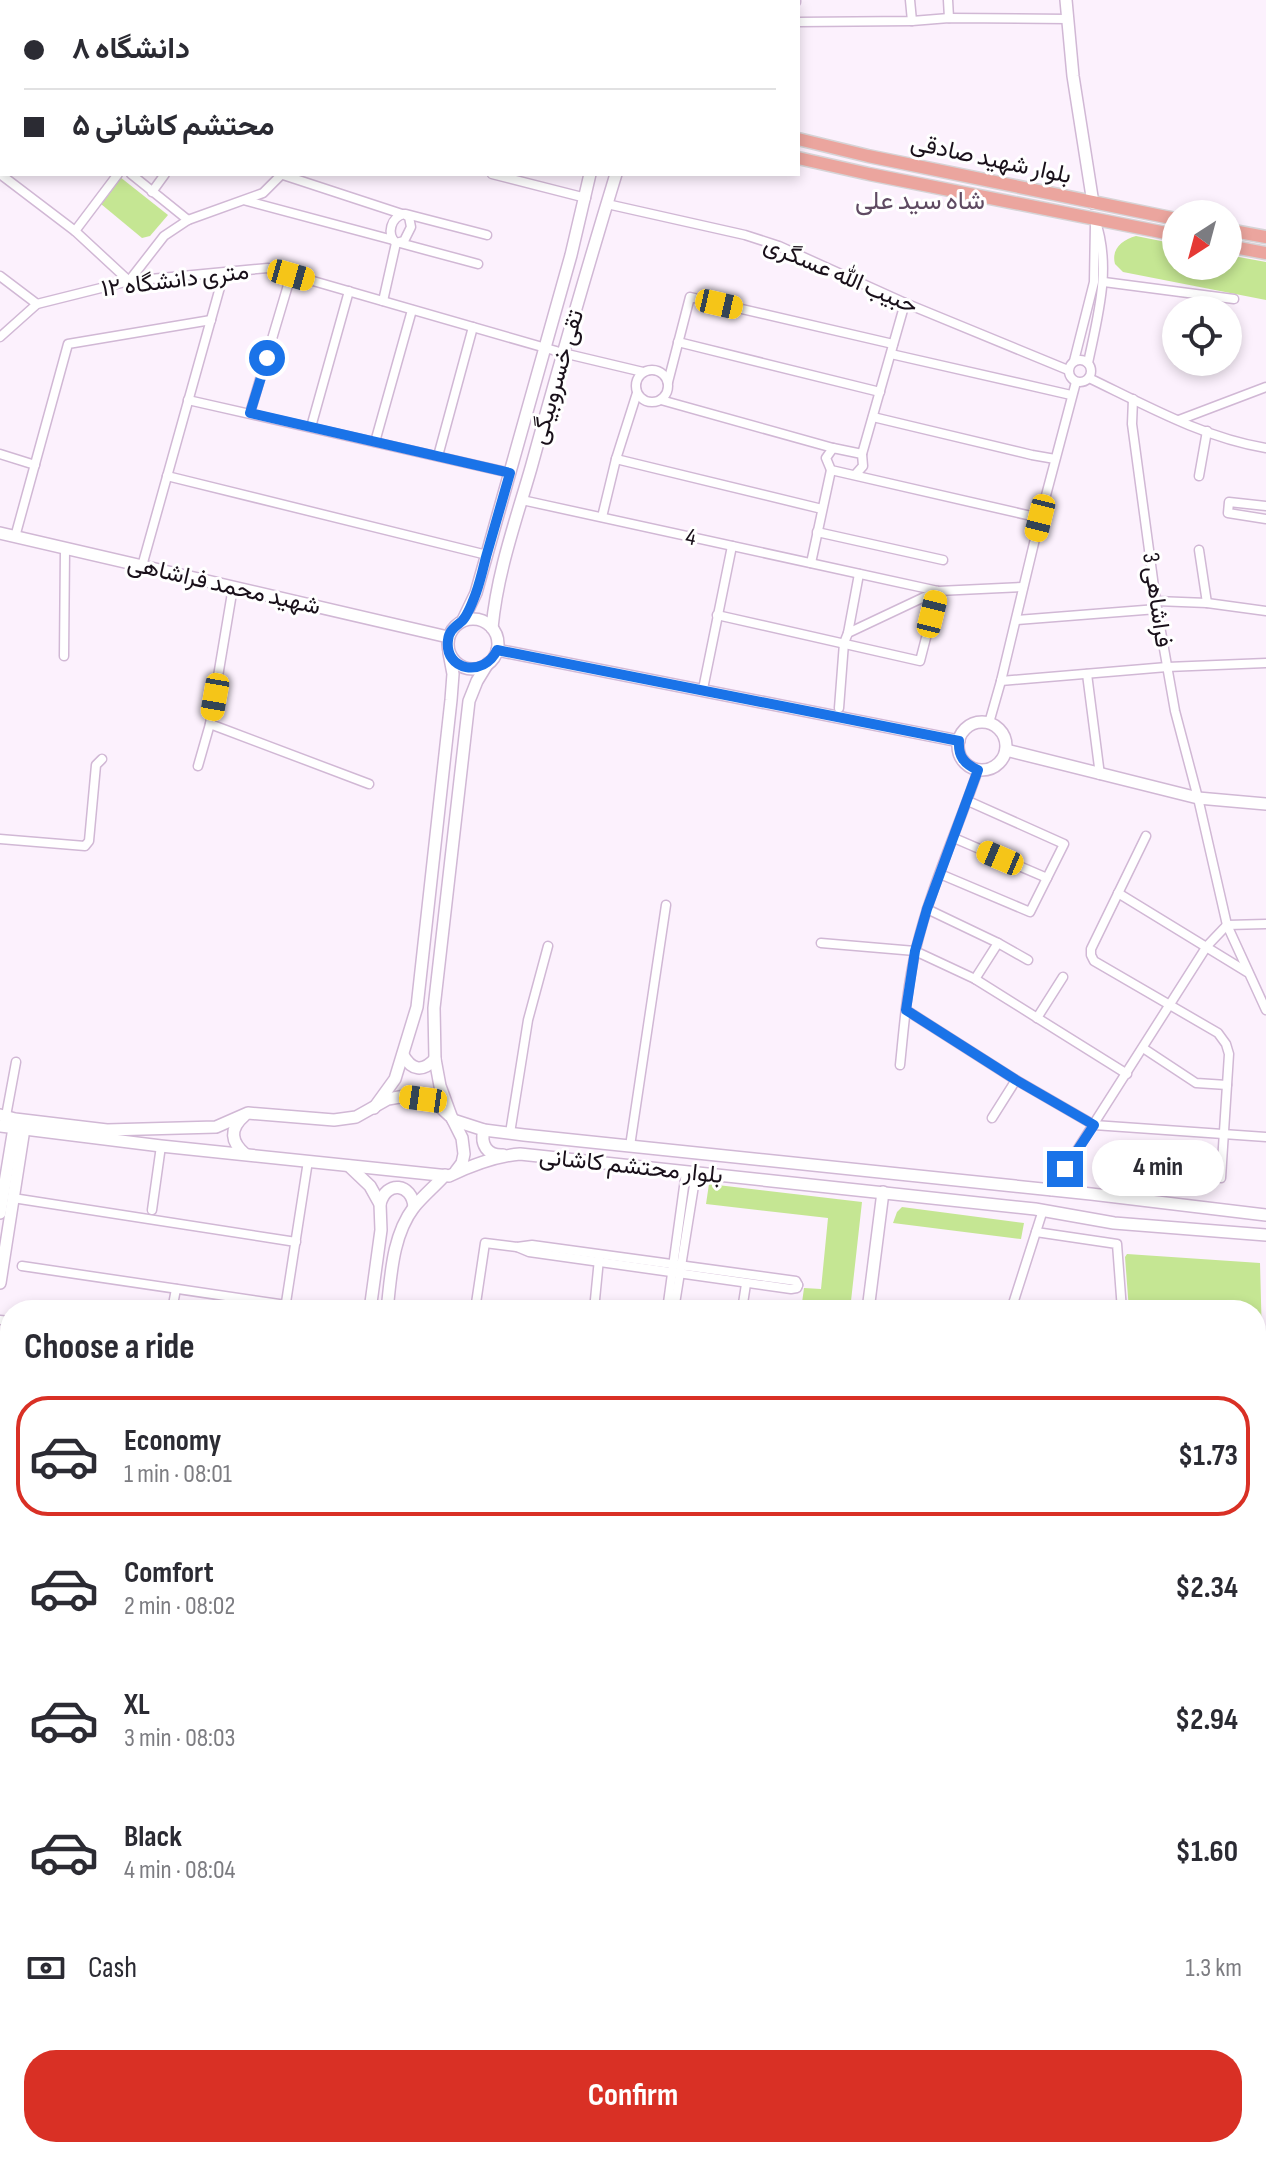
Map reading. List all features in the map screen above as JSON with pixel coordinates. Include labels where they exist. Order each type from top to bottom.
[{"type":"main road","points":[[1066,0],[1073,76],[1095,219]]},
{"type":"main road","name":"بلوار شهید صادقی","points":[[800,139],[1162,216]]},
{"type":"main road","name":"بلوار شهید صادقی","points":[[800,158],[1162,232]]},
{"type":"main road","name":"تقی خسروبیگی","points":[[463,620],[476,593],[487,555],[590,176]]},
{"type":"main road","name":"تقی خسروبیگی","points":[[492,628],[495,598],[615,176]]},
{"type":"main road","points":[[1242,233],[1266,237]]},
{"type":"main road","points":[[1242,249],[1266,253]]},
{"type":"main road","name":"شهید محمد فراشاهی","points":[[0,533],[448,637]]},
{"type":"main road","points":[[374,1108],[395,1079],[417,1007],[452,687],[448,637],[456,624],[463,620],[479,619],[492,628],[498,642],[497,650],[477,681],[469,701],[434,1008],[435,1059],[440,1086],[462,1138],[464,1154],[458,1170],[447,1176],[414,1207],[400,1231],[388,1300]]},
{"type":"main road","points":[[497,650],[959,741]]},
{"type":"main road","points":[[449,653],[466,668],[482,667],[488,663]]},
{"type":"main road","points":[[989,723],[1002,734],[1006,750],[996,765],[978,770],[962,760],[958,751],[959,741],[970,725],[989,723]]},
{"type":"main road","points":[[1006,750],[1198,798],[1266,804]]},
{"type":"main road","points":[[403,1055],[408,1064],[418,1069],[428,1066],[435,1059]]},
{"type":"main road","name":"بلوار محتشم کاشانی","points":[[2,1119],[107,1130],[216,1127],[248,1113],[334,1120],[356,1117],[388,1099],[405,1096],[437,1104],[452,1118],[484,1130],[1266,1215]]},
{"type":"main road","points":[[245,1154],[235,1144],[233,1129],[248,1113]]},
{"type":"main road","name":"بلوار محتشم کاشانی","points":[[2,1119],[19,1129],[447,1176],[505,1155],[520,1154],[1043,1210],[1114,1223],[1266,1235]]},
{"type":"main road","points":[[154,1127],[146,1139],[157,1146]]},
{"type":"main road","points":[[0,1283],[10,1154],[19,1129]]},
{"type":"main road","points":[[0,1213],[19,1129]]},
{"type":"main road","points":[[484,1130],[482,1138],[489,1152],[496,1156],[505,1155]]},
{"type":"main road","points":[[0,1136],[10,1154]]},
{"type":"main road","points":[[348,1165],[370,1186],[380,1204]]},
{"type":"main road","points":[[371,1300],[381,1230],[380,1204],[384,1194],[399,1188],[409,1192],[414,1207]]},
{"type":"main road","points":[[869,1300],[883,1192]]},
{"type":"street","points":[[910,0],[912,21]]},
{"type":"street","points":[[948,0],[949,18]]},
{"type":"street","points":[[800,22],[1068,19]]},
{"type":"street","points":[[3,176],[75,231],[129,281],[164,236],[188,220],[263,193],[279,176]]},
{"type":"street","points":[[75,231],[116,176]]},
{"type":"street","points":[[133,176],[188,220]]},
{"type":"street","points":[[152,192],[164,176]]},
{"type":"street","points":[[287,176],[404,214],[487,235]]},
{"type":"street","points":[[500,176],[586,198]]},
{"type":"street","points":[[246,200],[478,264]]},
{"type":"street","name":"حبیب الله عسگری","points":[[607,204],[745,235],[779,246],[905,303],[1068,370]]},
{"type":"street","points":[[396,242],[407,238],[411,227],[404,214]]},
{"type":"street","points":[[383,301],[396,242],[391,228],[396,219],[404,214]]},
{"type":"street","points":[[1088,363],[1104,282],[1101,236],[1095,219]]},
{"type":"street","points":[[1074,361],[1094,282],[1095,219]]},
{"type":"street","name":"۱۲ متری دانشگاه","points":[[0,337],[37,304],[129,281],[268,268],[563,353],[643,372]]},
{"type":"street","points":[[142,566],[224,273]]},
{"type":"street","points":[[250,413],[291,275]]},
{"type":"street","points":[[0,276],[37,304]]},
{"type":"street","points":[[1104,282],[1211,296]]},
{"type":"street","points":[[311,427],[349,291]]},
{"type":"street","points":[[637,393],[643,400],[652,403],[661,400],[668,392],[690,297],[1071,395]]},
{"type":"street","points":[[855,475],[863,466],[862,454],[905,303]]},
{"type":"street","points":[[375,442],[412,310]]},
{"type":"street","points":[[15,537],[68,344],[211,320]]},
{"type":"street","points":[[438,456],[473,327]]},
{"type":"street","points":[[678,342],[880,392]]},
{"type":"street","points":[[1080,359],[1088,363],[1091,369],[1089,378],[1084,382],[1071,379],[1068,370],[1074,361],[1080,359]]},
{"type":"street","points":[[602,517],[637,393],[636,384],[643,372],[653,370],[662,373],[668,382]]},
{"type":"street","points":[[1089,378],[1178,420],[1241,444],[1266,448]]},
{"type":"street","points":[[989,723],[1076,382]]},
{"type":"street","points":[[1178,420],[1266,387]]},
{"type":"street","name":"فراشاهی 3","points":[[1133,399],[1132,424],[1156,605],[1175,711],[1227,925],[1266,1010]]},
{"type":"street","points":[[188,400],[510,473]]},
{"type":"street","points":[[661,400],[862,454]]},
{"type":"street","points":[[873,417],[1055,459]]},
{"type":"street","points":[[1199,476],[1207,431]]},
{"type":"street","points":[[811,563],[831,470],[826,458],[833,448]]},
{"type":"street","points":[[0,454],[35,465]]},
{"type":"street","points":[[616,459],[822,509]]},
{"type":"street","points":[[831,470],[1040,518]]},
{"type":"street","points":[[167,476],[487,555]]},
{"type":"street","name":"4","points":[[522,500],[938,591]]},
{"type":"street","points":[[1266,506],[1229,502],[1228,513],[1266,519]]},
{"type":"street","points":[[817,532],[943,560]]},
{"type":"street","points":[[703,689],[732,546]]},
{"type":"street","points":[[64,656],[65,549]]},
{"type":"street","points":[[1199,550],[1207,603]]},
{"type":"street","points":[[839,708],[844,643],[859,574]]},
{"type":"street","points":[[198,766],[210,724],[233,587]]},
{"type":"street","points":[[848,633],[938,591],[1023,587]]},
{"type":"street","points":[[717,615],[920,661],[938,591]]},
{"type":"street","points":[[1017,620],[1156,605],[1207,603],[1266,611]]},
{"type":"street","points":[[1001,681],[1167,667],[1266,663]]},
{"type":"street","points":[[1087,674],[1100,775]]},
{"type":"street","points":[[210,724],[369,784]]},
{"type":"street","points":[[0,839],[85,846],[89,841],[96,765],[102,759]]},
{"type":"street","points":[[900,1065],[915,951],[927,909],[978,770]]},
{"type":"street","points":[[940,874],[1030,912],[1064,844],[968,801]]},
{"type":"street","points":[[1146,836],[1091,949],[1091,955],[1094,961],[1218,1033],[1226,1044],[1229,1054],[1221,1178]]},
{"type":"street","points":[[954,838],[1047,878]]},
{"type":"street","points":[[1118,893],[1249,974]]},
{"type":"street","points":[[630,1146],[666,905]]},
{"type":"street","points":[[927,909],[1028,960]]},
{"type":"street","points":[[1051,1191],[1207,946],[1227,925],[1266,924]]},
{"type":"street","points":[[821,943],[915,951],[975,979],[1127,1074]]},
{"type":"street","points":[[975,979],[998,943]]},
{"type":"street","points":[[510,1133],[528,1020],[548,946]]},
{"type":"street","points":[[1037,1018],[1063,977]]},
{"type":"street","points":[[906,1010],[1094,1125],[1266,1137]]},
{"type":"street","points":[[1143,1048],[1196,1083],[1227,1085]]},
{"type":"street","points":[[2,1119],[16,1062]]},
{"type":"street","points":[[992,1118],[1016,1080]]},
{"type":"street","points":[[151,1215],[157,1146]]},
{"type":"street","points":[[287,1300],[308,1161]]},
{"type":"street","points":[[675,1300],[691,1172]]},
{"type":"street","points":[[5,1196],[94,1211],[151,1215],[296,1242]]},
{"type":"street","points":[[1014,1300],[1043,1210]]},
{"type":"street","points":[[1036,1232],[1117,1244],[1121,1300]]},
{"type":"street","points":[[476,1300],[485,1243],[517,1247],[532,1245],[677,1269],[796,1281],[798,1285],[791,1289],[746,1284],[677,1269]]},
{"type":"street","points":[[595,1300],[600,1258]]},
{"type":"street","points":[[22,1266],[247,1300]]},
{"type":"street","points":[[669,1300],[677,1269]]},
{"type":"street","points":[[744,1300],[746,1284]]},
{"type":"street","points":[[174,1300],[176,1289]]},
{"type":"green space","points":[[120,177],[168,215],[150,236],[142,238],[101,204]]},
{"type":"green space","points":[[1136,236],[1162,241],[1162,280],[1123,272],[1115,264],[1116,250],[1126,240]]},
{"type":"green space","points":[[1242,258],[1266,262],[1266,300],[1164,280],[1242,280]]},
{"type":"green space","points":[[709,1184],[862,1202],[851,1300],[802,1300],[804,1288],[821,1289],[828,1218],[706,1204]]},
{"type":"green space","points":[[902,1207],[1024,1223],[1021,1239],[893,1223]]},
{"type":"green space","points":[[1127,1254],[1260,1263],[1261,1300],[1128,1300]]},
{"type":"district","name":"شاه سید علی","points":[[920,201]]},
{"type":"route","points":[[267,358],[250,413],[510,473],[476,593],[463,620],[456,624],[448,637],[449,653],[459,665],[474,669],[482,667],[497,650],[959,741],[958,751],[962,760],[978,770],[927,909],[915,951],[906,1010],[1094,1125],[1065,1169]]}]
